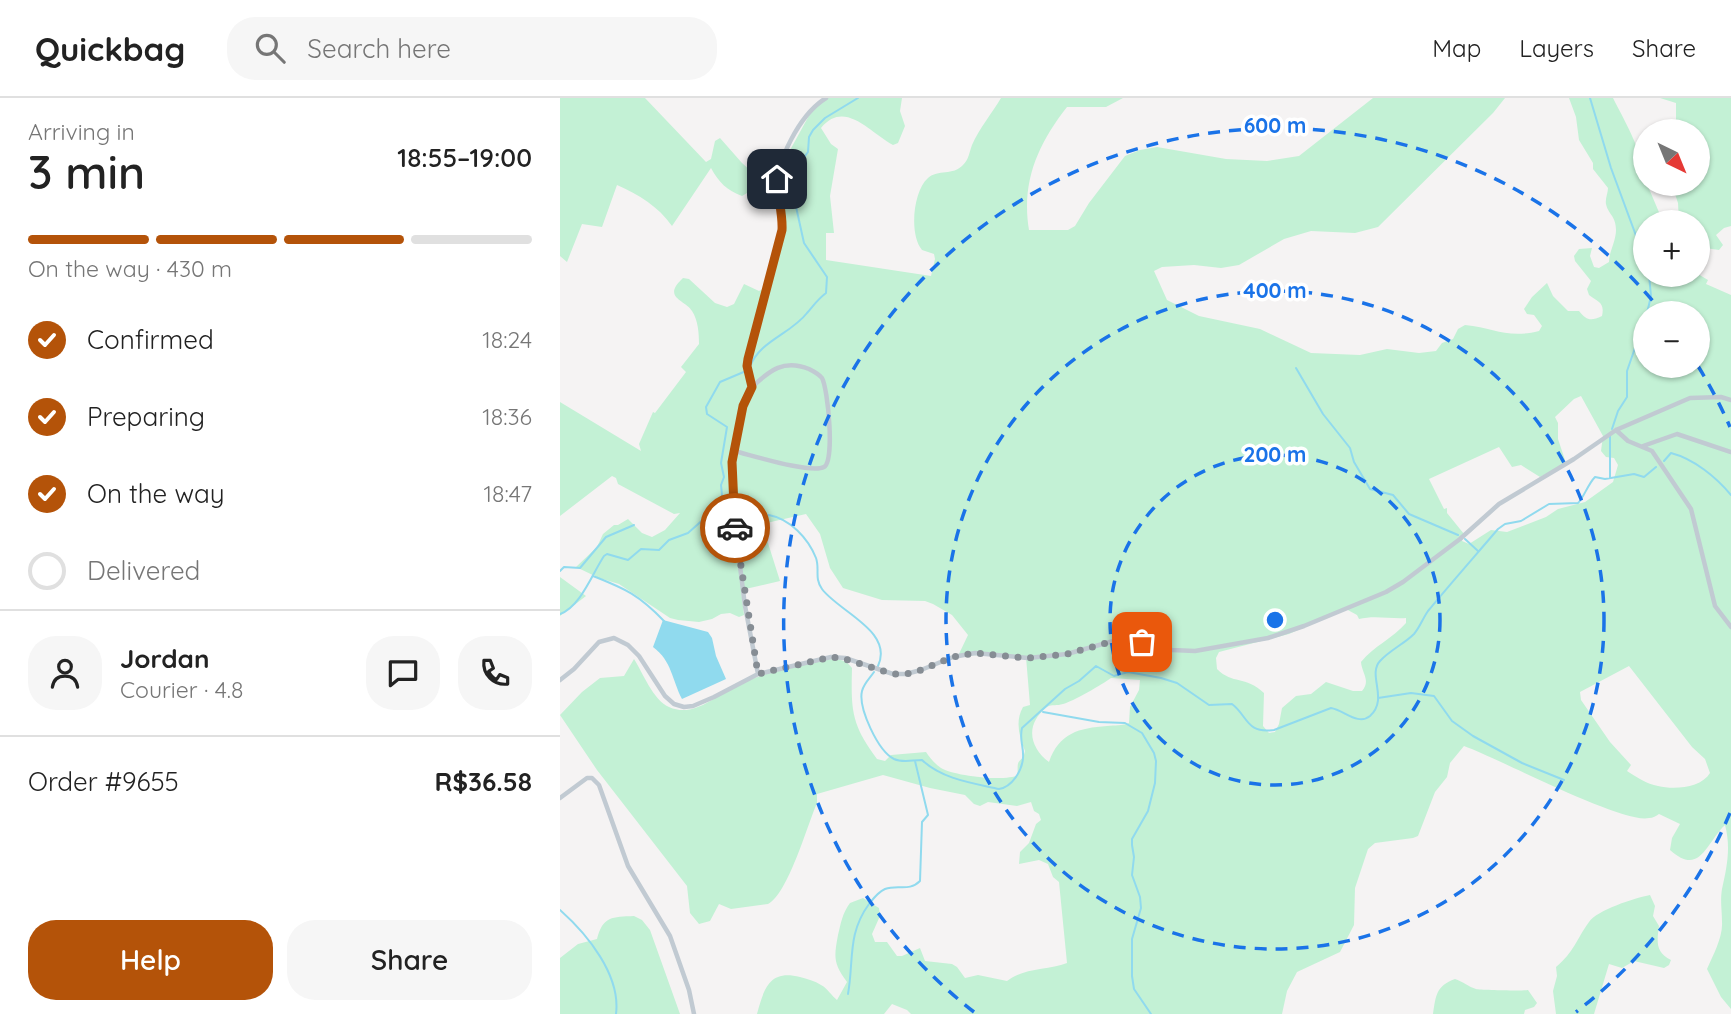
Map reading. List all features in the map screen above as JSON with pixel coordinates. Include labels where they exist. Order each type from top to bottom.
[{"type":"street","points":[[752,387],[748,359],[782,230],[777,194],[781,160],[811,110],[826,98]]},
{"type":"street","points":[[734,451],[800,467],[826,466],[830,461],[830,437],[825,391],[822,379],[816,372],[794,365],[782,365],[774,368],[752,387],[743,406],[734,451],[733,514],[758,674]]},
{"type":"street","points":[[560,680],[599,642],[614,638],[628,645],[639,656],[665,696],[674,704],[694,706],[758,674],[831,657],[893,674],[906,674],[953,657],[975,653],[1027,658],[1067,654],[1117,640],[1130,640],[1172,650],[1195,651],[1268,638],[1304,626],[1404,582],[1460,539],[1499,504],[1616,430],[1690,398],[1721,397],[1731,400]]},
{"type":"street","points":[[1616,430],[1628,441],[1652,451],[1691,509],[1715,606],[1731,627]]},
{"type":"street","points":[[1642,446],[1676,434],[1731,452]]},
{"type":"street","points":[[560,798],[587,778],[592,778],[599,785],[628,866],[670,936],[689,990],[694,1014]]},
{"type":"green space","points":[[560,98],[645,98],[706,162],[711,159],[715,141],[720,138],[764,183],[742,196],[724,185],[711,168],[672,226],[648,202],[617,185],[602,227],[582,224],[567,262],[560,256]]},
{"type":"green space","points":[[826,98],[902,98],[900,111],[905,126],[898,143],[893,145],[848,117],[830,120],[821,128],[831,144],[838,149],[830,196],[834,233],[826,233],[826,260],[931,276],[934,254],[922,250],[915,234],[914,213],[919,193],[932,175],[955,170],[965,163],[975,139],[1001,98],[1123,98],[1106,107],[1067,107],[1048,135],[1034,164],[1027,196],[1029,230],[1068,230],[1075,226],[1125,156],[1140,150],[1157,147],[1226,159],[1267,161],[1299,156],[1373,98],[1505,98],[1378,227],[1355,233],[1311,231],[1284,239],[1239,265],[1221,268],[1194,265],[1162,267],[1154,271],[1167,300],[1199,316],[1260,329],[1311,353],[1360,355],[1387,349],[1419,353],[1436,351],[1442,343],[1453,339],[1458,329],[1465,325],[1518,334],[1539,331],[1542,326],[1534,315],[1527,314],[1524,309],[1547,283],[1553,296],[1568,311],[1579,311],[1589,319],[1602,316],[1602,305],[1589,295],[1587,289],[1591,281],[1574,256],[1579,249],[1592,248],[1590,256],[1594,267],[1599,268],[1609,262],[1616,225],[1606,204],[1608,188],[1593,169],[1593,163],[1579,140],[1576,117],[1569,98],[1613,98],[1633,139],[1633,196],[1652,196],[1658,210],[1633,210],[1633,287],[1710,286],[1731,295],[1731,1009],[1721,997],[1707,969],[1722,928],[1721,893],[1728,849],[1725,825],[1702,854],[1689,860],[1670,850],[1672,838],[1680,824],[1659,814],[1650,818],[1635,817],[1614,811],[1464,746],[1450,763],[1447,777],[1435,792],[1418,836],[1375,843],[1368,849],[1355,888],[1354,925],[1340,952],[1297,972],[1287,991],[1282,1014],[911,1014],[892,1004],[884,1014],[757,1014],[766,989],[781,976],[790,975],[816,982],[837,1000],[847,982],[836,960],[841,923],[850,903],[863,898],[879,908],[880,916],[872,934],[875,942],[887,942],[897,956],[920,948],[925,961],[952,964],[965,978],[978,975],[1007,981],[1028,971],[1067,963],[1059,882],[1053,877],[1048,864],[1039,860],[1019,864],[1020,852],[1029,843],[1036,824],[1041,820],[1031,802],[1017,806],[988,802],[980,806],[965,795],[883,775],[817,794],[817,803],[790,874],[775,898],[768,904],[731,909],[719,904],[710,921],[699,924],[690,913],[687,886],[597,770],[560,715],[600,678],[624,676],[634,659],[663,704],[686,710],[703,705],[744,682],[769,673],[810,662],[837,659],[852,668],[854,716],[862,736],[877,759],[885,761],[891,755],[926,752],[941,768],[948,771],[991,778],[1018,775],[1019,762],[1025,751],[1019,718],[1023,707],[1030,705],[1026,657],[1006,654],[958,656],[968,635],[952,615],[925,601],[882,600],[843,588],[830,568],[820,534],[806,514],[762,524],[780,581],[741,590],[744,615],[739,617],[730,613],[721,614],[699,622],[670,618],[619,584],[576,567],[597,547],[603,534],[614,525],[628,519],[642,533],[652,537],[665,530],[680,513],[674,514],[618,484],[612,476],[560,516],[560,402],[641,451],[639,444],[653,412],[655,413],[686,372],[681,367],[699,344],[696,318],[689,307],[677,298],[674,290],[683,278],[689,279],[715,303],[727,307],[734,304],[744,284],[759,291],[763,289],[780,224],[778,191],[783,163],[812,110]],"holes":[[[1581,396],[1603,436],[1601,451],[1606,457],[1614,458],[1618,465],[1613,482],[1585,502],[1558,509],[1546,517],[1507,532],[1491,530],[1469,544],[1462,541],[1464,534],[1447,513],[1447,508],[1444,509],[1429,479],[1499,447],[1512,467],[1521,465],[1540,477],[1566,463],[1558,439],[1558,423],[1555,417]],[[1346,609],[1359,619],[1406,618],[1406,623],[1361,662],[1366,680],[1362,691],[1353,691],[1326,682],[1311,694],[1296,696],[1282,708],[1275,732],[1269,733],[1263,726],[1264,693],[1257,687],[1228,677],[1217,669],[1216,658],[1219,652],[1289,634]],[[1629,666],[1692,747],[1705,759],[1710,773],[1694,785],[1679,788],[1654,785],[1638,778],[1627,771],[1631,765],[1610,742],[1581,700],[1580,692]],[[1111,678],[1140,680],[1139,690],[1130,707],[1129,723],[1088,728],[1071,734],[1058,744],[1049,762],[1037,749],[1032,735],[1035,721],[1040,714],[1049,706],[1067,703]]]},
{"type":"green space","points":[[1660,98],[1731,98],[1731,226],[1716,235],[1723,245],[1719,250],[1710,249],[1710,210],[1678,210],[1676,196],[1710,196],[1710,119],[1676,119],[1676,103]]},
{"type":"green space","points":[[560,577],[586,596],[560,616]]},
{"type":"green space","points":[[1650,895],[1655,906],[1653,916],[1659,926],[1658,946],[1671,960],[1669,965],[1664,968],[1634,961],[1622,968],[1609,964],[1594,1014],[1556,1014],[1553,991],[1557,976],[1556,967],[1571,951],[1589,922],[1608,909]]},
{"type":"green space","points":[[634,916],[642,920],[650,930],[680,1014],[560,1014],[560,958],[578,944],[597,939],[602,926],[610,919]]},
{"type":"green space","points":[[1455,979],[1476,989],[1528,990],[1537,1003],[1525,1010],[1524,1014],[1433,1014],[1440,988]]},
{"type":"water","points":[[663,620],[708,632],[726,679],[682,699],[668,665],[653,647]]},
{"type":"waterway","points":[[750,367],[760,351],[793,327],[826,293],[827,277],[804,243],[791,184],[796,168],[808,152],[809,137],[813,130],[825,118],[858,98]]},
{"type":"waterway","points":[[1590,98],[1611,168],[1633,228]]},
{"type":"waterway","points":[[1650,287],[1650,301]]},
{"type":"waterway","points":[[1612,429],[1618,411],[1627,397],[1627,371],[1633,354]]},
{"type":"waterway","points":[[1296,368],[1323,414],[1350,448],[1354,462],[1370,489],[1393,495],[1409,514],[1458,535]]},
{"type":"waterway","points":[[724,515],[721,485],[724,477],[721,463],[727,427],[707,414],[706,407],[720,382],[746,371]]},
{"type":"waterway","points":[[1610,436],[1610,478]]},
{"type":"waterway","points":[[1664,461],[1671,453],[1696,464],[1731,495]]},
{"type":"waterway","points":[[874,672],[862,691],[863,708],[876,738],[888,754],[901,761],[922,760],[948,776],[999,789],[1012,782],[1021,768],[1022,728],[1065,689],[1096,666],[1114,676],[1128,672],[1177,683],[1209,705],[1232,704],[1248,723],[1265,731],[1331,708],[1365,719],[1370,716],[1378,702],[1376,673],[1380,661],[1414,634],[1428,611],[1498,529],[1505,524],[1521,521],[1549,504],[1578,503],[1595,477],[1605,479],[1634,474],[1644,477],[1656,467]]},
{"type":"waterway","points":[[560,614],[580,597],[607,554],[628,560],[641,549],[659,550],[669,540],[688,533],[706,517],[741,514],[762,518],[769,515],[791,525],[808,543],[816,558],[818,581],[822,589],[872,632],[878,642],[881,654],[878,666]]},
{"type":"waterway","points":[[560,571],[564,567],[580,568],[606,537],[634,525]]},
{"type":"waterway","points":[[1465,539],[1478,551]]},
{"type":"waterway","points":[[593,576],[632,594],[664,621]]},
{"type":"waterway","points":[[1378,698],[1411,693],[1434,696],[1452,721],[1473,736],[1522,763],[1564,780]]},
{"type":"waterway","points":[[1043,712],[1099,722],[1125,723],[1142,733],[1154,753],[1155,783],[1148,811],[1132,839],[1132,875],[1141,908],[1132,939],[1132,976],[1134,989],[1151,1014]]},
{"type":"waterway","points":[[848,994],[854,937],[869,904],[885,889],[908,887],[920,881],[922,822],[928,815],[915,761]]},
{"type":"waterway","points":[[560,910],[591,943],[608,970],[616,999],[616,1014]]},
{"type":"way so far","points":[[735,528],[758,674],[831,657],[893,674],[906,674],[953,657],[975,653],[1027,658],[1067,654],[1117,640],[1142,642]]},
{"type":"route","points":[[735,528],[732,462],[743,406],[752,387],[748,359],[782,230],[777,179]]}]
